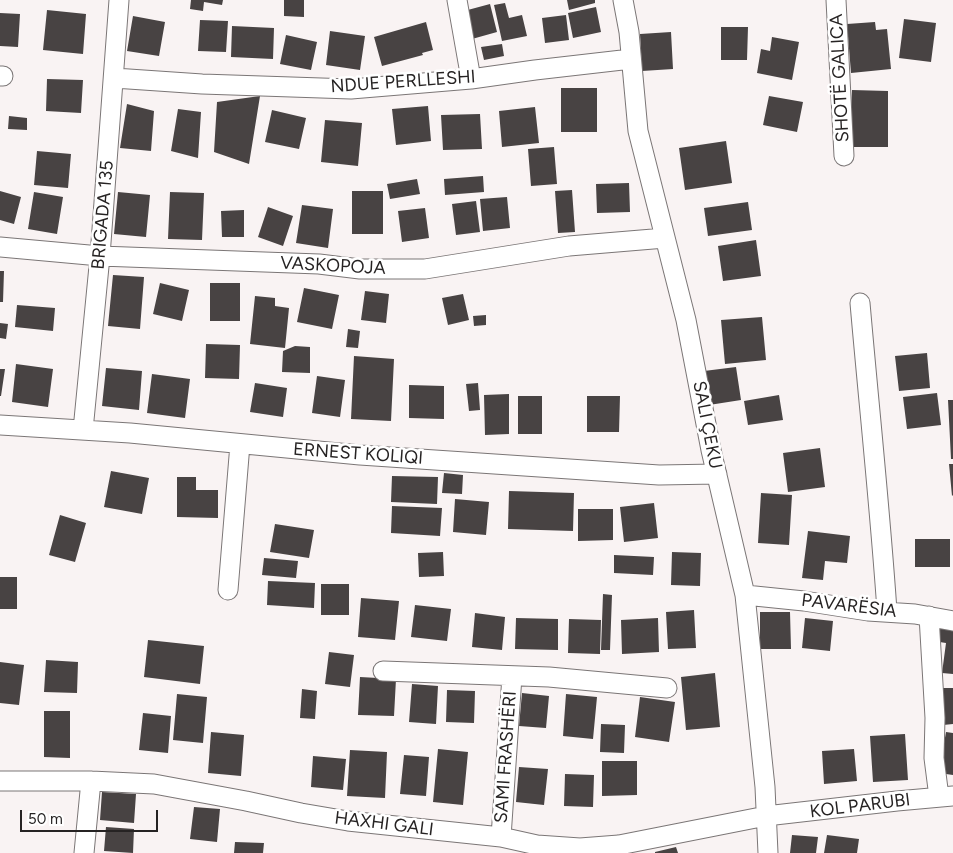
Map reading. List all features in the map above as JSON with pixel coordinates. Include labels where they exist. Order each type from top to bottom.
[{"type":"street","name":"BRIGADA 135","points":[[83,430],[100,256],[118,0]]},
{"type":"street","points":[[457,0],[471,79]]},
{"type":"street","name":"SALI ÇEKU","points":[[624,0],[629,32],[638,131],[688,329],[717,474],[745,595],[754,668],[768,853]]},
{"type":"street","name":"SHOTË GALICA","points":[[836,0],[844,156]]},
{"type":"street","name":"NDUE PERLLESHI","points":[[114,78],[202,84],[352,89],[471,79],[631,59]]},
{"type":"street","name":"VASKOPOJA","points":[[0,247],[100,256],[319,264],[360,269],[425,269],[569,246],[665,238]]},
{"type":"street","points":[[860,303],[881,525],[887,611]]},
{"type":"street","name":"ERNEST KOLIQI","points":[[0,425],[83,430],[360,455],[659,474],[717,474]]},
{"type":"street","points":[[228,590],[240,444]]},
{"type":"street","name":"PAVARËSIA","points":[[745,595],[804,601],[868,611],[887,611],[929,616],[953,621]]},
{"type":"street","points":[[929,616],[935,718],[934,758],[946,797]]},
{"type":"street","name":"SAMI FRASHËRI","points":[[383,671],[549,677],[667,688]]},
{"type":"street","name":"SAMI FRASHËRI","points":[[500,837],[512,676]]},
{"type":"street","name":"HAXHI GALI","points":[[0,781],[92,781],[154,784],[338,819],[500,837],[537,845],[590,847],[619,845],[766,816]]},
{"type":"street","points":[[84,853],[92,781]]},
{"type":"street","name":"KOL PARUBI","points":[[766,816],[946,797]]},
{"type":"building","points":[[191,0],[223,0],[222,5],[204,2],[203,11],[190,9]]},
{"type":"building","points":[[284,0],[304,0],[304,17],[284,16]]},
{"type":"building","points":[[567,0],[595,0],[595,3],[569,10]]},
{"type":"building","points":[[505,3],[509,18],[522,15],[527,36],[502,41],[494,5]]},
{"type":"building","points":[[490,4],[497,32],[472,39],[464,11]]},
{"type":"building","points":[[596,7],[601,32],[573,38],[568,13]]},
{"type":"building","points":[[47,10],[86,14],[83,54],[43,50]]},
{"type":"building","points":[[0,13],[20,14],[18,47],[0,46]]},
{"type":"building","points":[[566,15],[569,40],[545,43],[542,18]]},
{"type":"building","points":[[133,16],[165,22],[159,56],[127,51]]},
{"type":"building","points":[[904,19],[936,23],[931,62],[899,58]]},
{"type":"building","points":[[200,20],[228,21],[226,52],[198,51]]},
{"type":"building","points":[[426,22],[433,50],[422,53],[423,55],[382,66],[374,37]]},
{"type":"building","points":[[875,22],[876,30],[887,29],[891,69],[851,73],[847,24]]},
{"type":"building","points":[[232,26],[274,28],[273,59],[231,57]]},
{"type":"building","points":[[721,27],[748,27],[747,60],[721,60]]},
{"type":"building","points":[[330,31],[365,36],[360,70],[326,65]]},
{"type":"building","points":[[671,32],[673,69],[642,71],[640,34]]},
{"type":"building","points":[[286,35],[317,42],[311,70],[280,64]]},
{"type":"building","points":[[772,37],[799,42],[792,80],[757,73],[761,49],[770,51]]},
{"type":"building","points":[[502,44],[504,56],[484,60],[481,47]]},
{"type":"building","points":[[47,79],[83,80],[81,113],[46,111]]},
{"type":"building","points":[[561,88],[597,88],[597,132],[561,132]]},
{"type":"building","points":[[852,90],[888,91],[888,147],[844,147],[836,111],[851,111]]},
{"type":"building","points":[[260,96],[249,164],[214,152],[217,102]]},
{"type":"building","points":[[769,96],[803,102],[797,132],[763,125]]},
{"type":"building","points":[[127,104],[154,111],[151,151],[120,148]]},
{"type":"building","points":[[428,106],[431,141],[396,145],[392,109]]},
{"type":"building","points":[[535,107],[539,143],[502,147],[499,111]]},
{"type":"building","points":[[178,109],[201,112],[198,158],[171,151]]},
{"type":"building","points":[[272,110],[306,118],[299,149],[265,142]]},
{"type":"building","points":[[480,114],[482,149],[443,150],[441,115]]},
{"type":"building","points":[[9,116],[27,118],[27,130],[8,129]]},
{"type":"building","points":[[325,120],[362,123],[358,166],[321,162]]},
{"type":"building","points":[[726,141],[732,183],[685,190],[679,148]]},
{"type":"building","points":[[554,147],[557,184],[531,186],[528,149]]},
{"type":"building","points":[[37,151],[71,154],[68,188],[34,185]]},
{"type":"building","points":[[483,176],[484,192],[445,195],[444,179]]},
{"type":"building","points":[[417,179],[420,194],[390,199],[387,184]]},
{"type":"building","points":[[629,183],[630,212],[597,213],[596,184]]},
{"type":"building","points":[[572,190],[575,232],[558,233],[555,191]]},
{"type":"building","points":[[0,191],[21,197],[14,224],[0,220]]},
{"type":"building","points":[[352,191],[383,191],[383,234],[352,234]]},
{"type":"building","points":[[34,192],[63,197],[57,234],[28,229]]},
{"type":"building","points":[[118,192],[150,195],[146,237],[114,234]]},
{"type":"building","points":[[170,192],[204,193],[202,240],[168,239]]},
{"type":"building","points":[[507,197],[510,228],[483,231],[480,199]]},
{"type":"building","points":[[476,201],[480,232],[456,235],[452,204]]},
{"type":"building","points":[[748,202],[752,230],[708,236],[704,208]]},
{"type":"building","points":[[302,205],[333,209],[328,248],[296,243]]},
{"type":"building","points":[[268,207],[293,216],[283,246],[258,237]]},
{"type":"building","points":[[425,208],[429,238],[402,242],[398,211]]},
{"type":"building","points":[[244,210],[244,237],[222,237],[221,211]]},
{"type":"building","points":[[756,240],[761,276],[723,281],[718,246]]},
{"type":"building","points":[[0,271],[4,271],[3,302],[0,302]]},
{"type":"building","points":[[113,275],[144,277],[140,329],[108,326]]},
{"type":"building","points":[[160,283],[189,290],[182,321],[153,314]]},
{"type":"building","points":[[210,283],[240,283],[240,321],[210,321]]},
{"type":"building","points":[[304,288],[339,295],[332,329],[297,322]]},
{"type":"building","points":[[365,291],[389,294],[386,323],[361,320]]},
{"type":"building","points":[[463,294],[469,320],[448,325],[442,298]]},
{"type":"building","points":[[255,296],[275,298],[275,306],[289,308],[285,348],[250,344]]},
{"type":"building","points":[[17,305],[55,308],[53,331],[15,327]]},
{"type":"building","points":[[486,315],[486,325],[474,326],[473,316]]},
{"type":"building","points":[[762,317],[766,360],[725,364],[721,320]]},
{"type":"building","points":[[0,323],[8,324],[6,339],[0,338]]},
{"type":"building","points":[[348,329],[360,331],[358,348],[346,347]]},
{"type":"building","points":[[206,344],[240,345],[239,379],[205,378]]},
{"type":"building","points":[[295,346],[310,347],[310,373],[282,372],[283,351]]},
{"type":"building","points":[[927,353],[930,388],[899,391],[895,356]]},
{"type":"building","points":[[354,356],[394,359],[391,421],[351,419]]},
{"type":"building","points":[[16,364],[53,369],[48,407],[12,402]]},
{"type":"building","points":[[736,367],[741,400],[709,405],[704,371]]},
{"type":"building","points":[[106,368],[142,371],[139,410],[102,406]]},
{"type":"building","points":[[0,369],[5,369],[1,396],[0,396]]},
{"type":"building","points":[[152,374],[190,379],[185,418],[147,413]]},
{"type":"building","points":[[317,376],[345,380],[340,417],[312,413]]},
{"type":"building","points":[[255,383],[287,388],[283,417],[250,412]]},
{"type":"building","points":[[478,383],[480,410],[469,411],[466,384]]},
{"type":"building","points":[[409,385],[444,386],[444,419],[409,418]]},
{"type":"building","points":[[937,393],[941,425],[907,429],[903,397]]},
{"type":"building","points":[[509,394],[509,434],[485,435],[484,395]]},
{"type":"building","points":[[779,395],[783,420],[748,425],[744,401]]},
{"type":"building","points":[[518,396],[542,396],[542,434],[518,434]]},
{"type":"building","points":[[587,396],[620,396],[619,432],[587,432]]},
{"type":"building","points":[[948,400],[953,400],[953,459],[951,459]]},
{"type":"building","points":[[820,448],[825,487],[788,492],[783,453]]},
{"type":"building","points":[[949,464],[953,464],[952,496]]},
{"type":"building","points":[[111,471],[149,478],[142,514],[104,507]]},
{"type":"building","points":[[444,473],[463,475],[462,494],[442,493]]},
{"type":"building","points":[[392,476],[438,477],[437,504],[391,502]]},
{"type":"building","points":[[177,477],[196,477],[196,490],[218,490],[218,518],[177,517]]},
{"type":"building","points":[[509,491],[574,493],[573,531],[508,529]]},
{"type":"building","points":[[761,493],[792,495],[789,545],[758,543]]},
{"type":"building","points":[[455,499],[489,502],[486,535],[453,532]]},
{"type":"building","points":[[654,503],[658,538],[624,542],[620,507]]},
{"type":"building","points":[[392,506],[442,508],[440,536],[391,533]]},
{"type":"building","points":[[578,509],[613,509],[613,540],[578,541]]},
{"type":"building","points":[[60,515],[86,523],[75,562],[49,555]]},
{"type":"building","points":[[275,524],[314,530],[309,558],[270,552]]},
{"type":"building","points":[[808,531],[850,536],[847,563],[825,561],[823,580],[802,578]]},
{"type":"building","points":[[915,539],[950,539],[950,567],[915,567]]},
{"type":"building","points":[[443,552],[444,576],[419,577],[418,553]]},
{"type":"building","points":[[672,552],[701,553],[700,586],[671,585]]},
{"type":"building","points":[[614,555],[654,557],[653,575],[614,573]]},
{"type":"building","points":[[264,558],[298,561],[296,578],[262,575]]},
{"type":"building","points":[[0,577],[17,577],[17,609],[0,609]]},
{"type":"building","points":[[268,581],[315,583],[314,608],[267,605]]},
{"type":"building","points":[[321,584],[349,584],[349,615],[321,615]]},
{"type":"building","points":[[603,594],[612,595],[610,650],[601,650]]},
{"type":"building","points":[[361,598],[399,601],[395,640],[358,637]]},
{"type":"building","points":[[415,605],[451,609],[447,641],[411,637]]},
{"type":"building","points":[[694,610],[696,648],[668,649],[666,612]]},
{"type":"building","points":[[760,612],[790,612],[791,649],[760,649]]},
{"type":"building","points":[[475,613],[505,617],[502,650],[472,647]]},
{"type":"building","points":[[516,618],[558,619],[558,650],[515,649]]},
{"type":"building","points":[[658,618],[659,652],[622,654],[621,620]]},
{"type":"building","points":[[805,618],[833,621],[830,651],[802,648]]},
{"type":"building","points":[[569,619],[601,620],[600,654],[568,653]]},
{"type":"building","points":[[936,624],[953,627],[953,674],[942,673],[946,643],[933,641]]},
{"type":"building","points":[[148,640],[204,646],[200,684],[144,677]]},
{"type":"building","points":[[329,652],[354,655],[350,687],[325,684]]},
{"type":"building","points":[[46,660],[78,662],[77,693],[44,692]]},
{"type":"building","points":[[0,662],[24,665],[19,705],[0,703]]},
{"type":"building","points":[[715,673],[720,727],[686,730],[681,677]]},
{"type":"building","points":[[360,677],[396,679],[394,716],[358,715]]},
{"type":"building","points":[[412,684],[438,686],[436,724],[409,722]]},
{"type":"building","points":[[940,688],[953,688],[953,724],[943,725]]},
{"type":"building","points":[[302,689],[317,691],[315,719],[300,718]]},
{"type":"building","points":[[447,690],[475,691],[474,723],[446,722]]},
{"type":"building","points":[[522,693],[549,696],[546,728],[519,726]]},
{"type":"building","points":[[177,694],[207,697],[203,743],[173,740]]},
{"type":"building","points":[[566,694],[597,697],[593,739],[563,736]]},
{"type":"building","points":[[640,697],[675,702],[669,742],[635,737]]},
{"type":"building","points":[[44,711],[70,711],[70,758],[44,757]]},
{"type":"building","points":[[143,713],[171,716],[168,753],[139,750]]},
{"type":"building","points":[[601,724],[625,725],[624,753],[600,752]]},
{"type":"building","points":[[211,732],[244,735],[241,776],[208,773]]},
{"type":"building","points":[[946,732],[953,733],[953,775],[939,773]]},
{"type":"building","points":[[905,734],[908,780],[873,782],[870,736]]},
{"type":"building","points":[[438,749],[468,752],[463,805],[433,802]]},
{"type":"building","points":[[854,749],[857,781],[824,784],[822,751]]},
{"type":"building","points":[[350,750],[387,752],[385,798],[347,796]]},
{"type":"building","points":[[404,755],[429,757],[426,796],[400,794]]},
{"type":"building","points":[[313,756],[346,759],[343,790],[311,787]]},
{"type":"building","points":[[602,761],[637,761],[637,795],[602,796]]},
{"type":"building","points":[[519,767],[548,769],[544,805],[516,802]]},
{"type":"building","points":[[565,774],[594,775],[593,807],[564,806]]},
{"type":"building","points":[[102,792],[136,794],[134,823],[100,820]]},
{"type":"building","points":[[194,807],[220,809],[217,842],[190,839]]},
{"type":"building","points":[[106,827],[134,829],[133,853],[104,851]]},
{"type":"building","points":[[792,835],[818,837],[816,853],[790,853]]},
{"type":"building","points":[[827,835],[859,839],[857,853],[824,853]]},
{"type":"building","points":[[235,842],[264,843],[263,853],[234,853]]},
{"type":"building","points":[[676,847],[678,853],[655,853],[655,852]]}]
